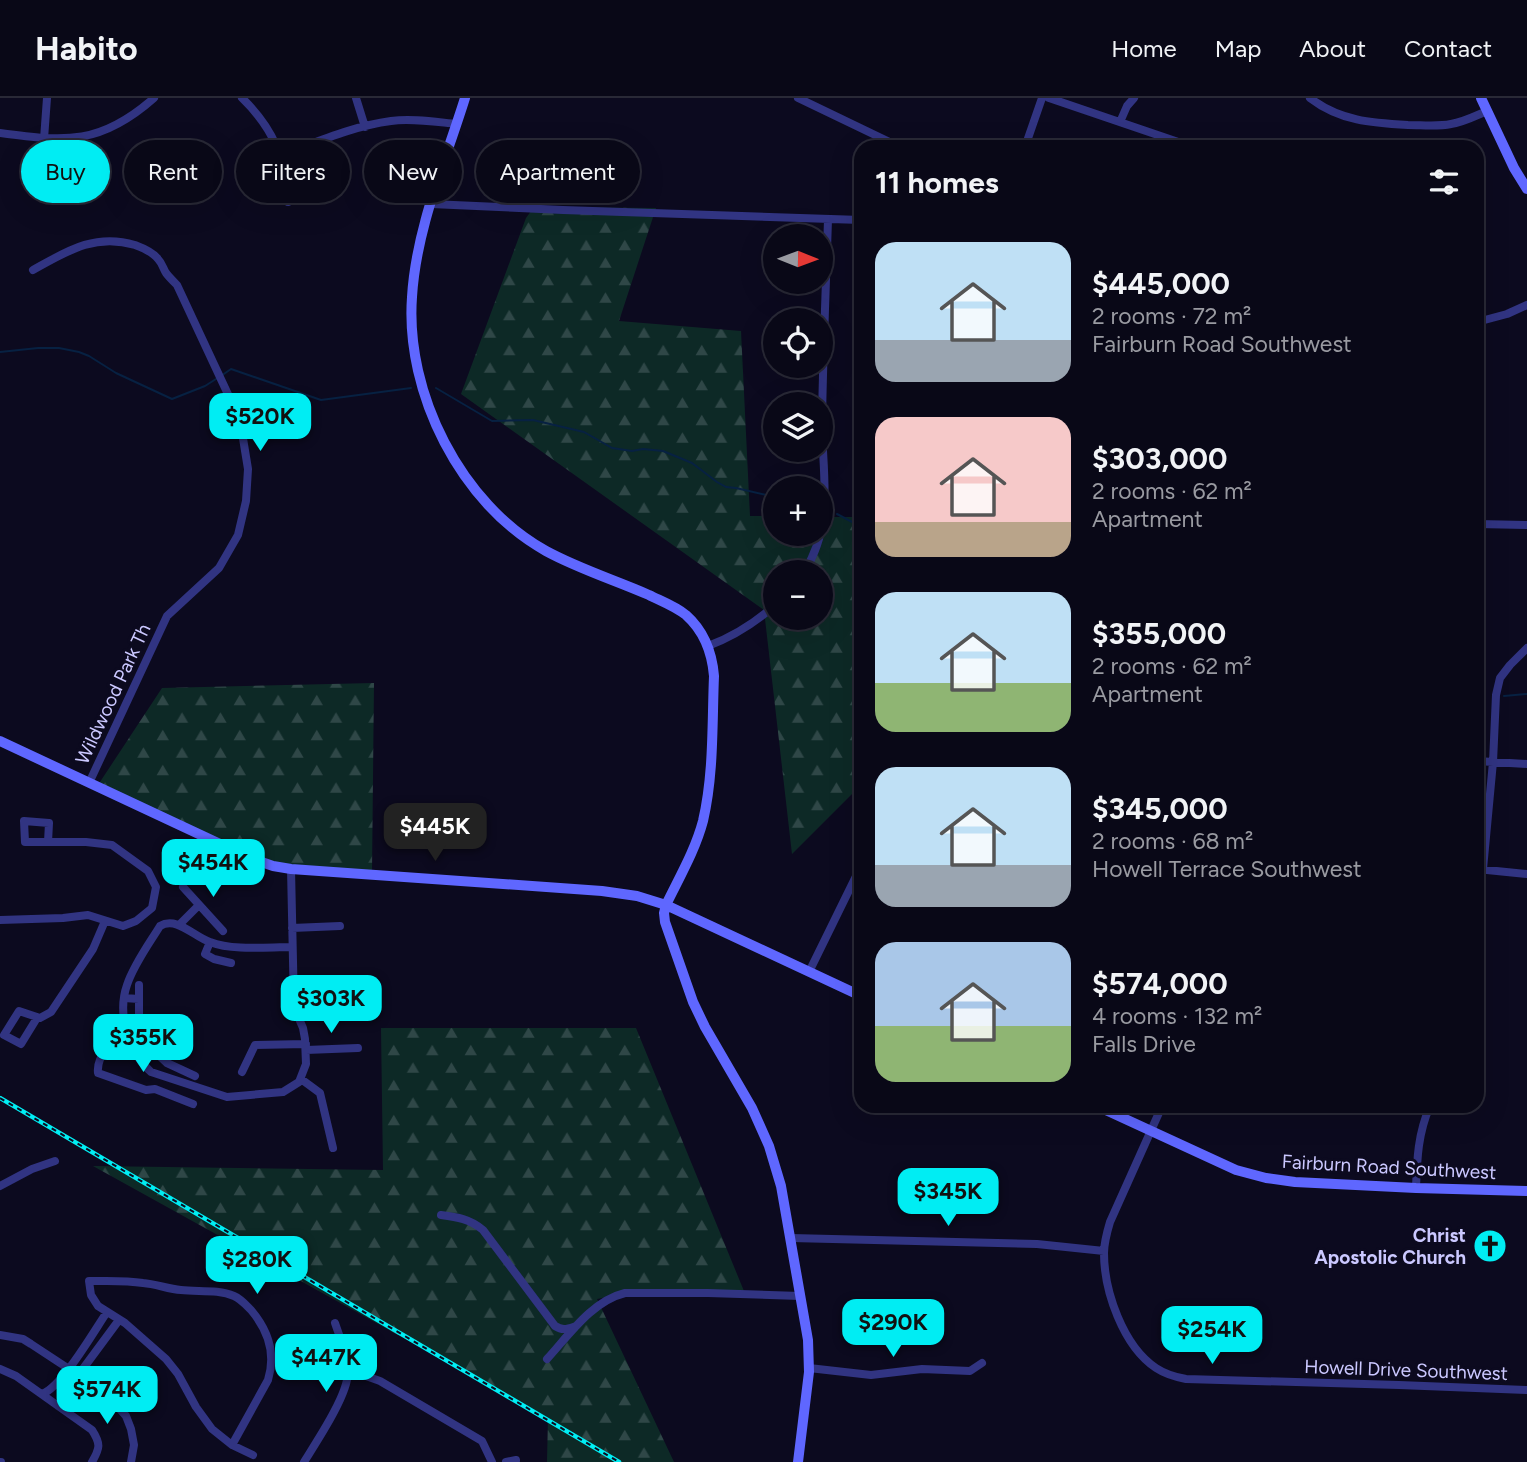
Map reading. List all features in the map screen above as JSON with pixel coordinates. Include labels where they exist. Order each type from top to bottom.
[{"type":"street","points":[[44,139],[47,98]]},
{"type":"street","points":[[0,134],[44,139],[82,137],[117,125],[154,98]]},
{"type":"street","points":[[242,98],[255,110],[274,140]]},
{"type":"street","points":[[356,98],[365,127]]},
{"type":"street","points":[[465,98],[421,237],[414,269],[411,300],[417,365],[438,432],[452,457],[491,506],[525,537],[566,561],[675,607],[695,624],[708,646],[714,676],[707,800],[695,844],[664,914],[693,1002],[752,1108],[769,1146],[781,1186],[807,1340],[808,1368],[797,1462]]},
{"type":"street","points":[[798,98],[885,140]]},
{"type":"street","points":[[1027,140],[1042,98]]},
{"type":"street","points":[[1049,98],[1173,140]]},
{"type":"street","points":[[1120,122],[1134,98]]},
{"type":"street","points":[[1310,98],[1341,116],[1372,123],[1449,125],[1487,111]]},
{"type":"street","points":[[1481,98],[1514,168],[1527,189]]},
{"type":"street","points":[[322,140],[391,121],[457,124]]},
{"type":"street","points":[[431,204],[854,220]]},
{"type":"street","points":[[810,560],[821,535],[825,506],[822,425],[828,219]]},
{"type":"street","name":"Wildwood Park Th","points":[[33,270],[70,249],[102,241],[121,241],[154,254],[177,285],[223,380],[240,420],[248,469],[246,501],[238,535],[219,568],[167,616],[89,783]]},
{"type":"street","points":[[1484,320],[1507,314],[1527,304]]},
{"type":"street","points":[[1484,524],[1527,525]]},
{"type":"street","points":[[708,646],[719,642],[763,614]]},
{"type":"street","points":[[1484,836],[1493,762],[1496,695],[1500,678],[1527,648]]},
{"type":"street","points":[[0,741],[272,866],[602,891],[637,896],[666,905],[854,993]]},
{"type":"street","points":[[1484,761],[1527,764]]},
{"type":"street","points":[[0,920],[88,915],[123,926],[152,908],[156,887],[148,871],[111,845],[48,842]]},
{"type":"street","points":[[291,869],[294,1007],[303,1028],[306,1047],[306,1064],[301,1079],[294,1087],[283,1092],[227,1097],[146,1068],[133,1048],[127,1031],[124,998],[127,984],[160,926],[173,923],[209,942],[237,947],[292,947]]},
{"type":"street","points":[[1484,869],[1527,874]]},
{"type":"street","points":[[809,972],[854,880]]},
{"type":"street","points":[[183,887],[223,931]]},
{"type":"street","points":[[179,925],[200,905]]},
{"type":"street","points":[[37,1018],[51,1012],[93,948],[105,921]]},
{"type":"street","points":[[292,928],[340,926]]},
{"type":"street","points":[[209,942],[205,954],[231,963]]},
{"type":"street","points":[[139,985],[139,1025]]},
{"type":"street","points":[[124,998],[139,999]]},
{"type":"street","points":[[127,1031],[113,1039],[98,1064],[98,1073],[146,1090],[155,1089],[193,1104]]},
{"type":"street","points":[[148,1045],[171,1065],[195,1076]]},
{"type":"street","points":[[242,1072],[255,1045],[358,1048]]},
{"type":"street","points":[[155,1089],[171,1065]]},
{"type":"street","points":[[301,1079],[320,1093],[333,1148]]},
{"type":"street","name":"Fairburn Road Southwest","points":[[1112,1113],[1236,1170],[1266,1178],[1295,1182],[1527,1191]]},
{"type":"street","name":"Howell Drive Southwest","points":[[1159,1113],[1110,1222],[1104,1251],[1109,1291],[1118,1318],[1126,1333],[1155,1367],[1186,1379],[1527,1390]]},
{"type":"street","points":[[1416,1188],[1417,1152],[1427,1113]]},
{"type":"street","points":[[0,1186],[32,1169],[55,1161]]},
{"type":"street","points":[[441,1215],[460,1217],[483,1230],[555,1326],[566,1330],[579,1325]]},
{"type":"street","points":[[791,1238],[1037,1244],[1104,1251]]},
{"type":"street","points":[[232,1445],[268,1380],[271,1369],[268,1336],[247,1306],[240,1299],[221,1293],[179,1290],[127,1281],[89,1281],[91,1295],[98,1306],[120,1320],[166,1359],[212,1429],[232,1445],[253,1455]]},
{"type":"street","points":[[547,1359],[579,1325],[615,1295],[708,1293],[800,1296]]},
{"type":"street","points":[[42,1394],[49,1392],[68,1369],[107,1312]]},
{"type":"street","points":[[58,1406],[120,1320]]},
{"type":"street","points":[[304,1462],[336,1408],[346,1384],[347,1363],[335,1323]]},
{"type":"street","points":[[0,1335],[23,1339],[118,1407],[126,1416],[131,1429],[134,1445],[131,1462]]},
{"type":"street","points":[[808,1368],[871,1375],[922,1369],[970,1371],[982,1363]]},
{"type":"street","points":[[0,1369],[16,1376],[92,1430],[99,1441],[92,1462]]},
{"type":"street","points":[[348,1374],[380,1381],[482,1441],[492,1462]]},
{"type":"street","points":[[506,1462],[516,1460]]},
{"type":"green space","points":[[534,207],[656,208],[619,321],[741,331],[750,516],[763,516],[763,546],[833,546],[833,517],[854,517],[854,792],[792,854],[766,630],[833,630],[833,560],[763,560],[763,609],[461,394],[526,218]]},
{"type":"green space","points":[[374,683],[372,871],[266,866],[98,785],[162,688]]},
{"type":"green space","points":[[381,1028],[636,1028],[746,1296],[617,1295],[597,1299],[674,1462],[547,1462],[548,1418],[93,1166],[383,1170]]},
{"type":"waterway","points":[[0,352],[38,348],[79,352],[172,399],[216,379]]},
{"type":"waterway","points":[[221,376],[231,369],[321,400],[411,388]]},
{"type":"waterway","points":[[436,388],[492,421],[533,420],[584,432],[612,448],[663,451],[692,463],[726,487],[763,494]]},
{"type":"waterway","points":[[837,514],[854,523]]},
{"type":"waterway","points":[[1504,696],[1527,694]]},
{"type":"railway","points":[[0,1098],[619,1462]]},
{"type":"place","name":"Christ Apostolic Church","points":[[1490,1246]]}]
